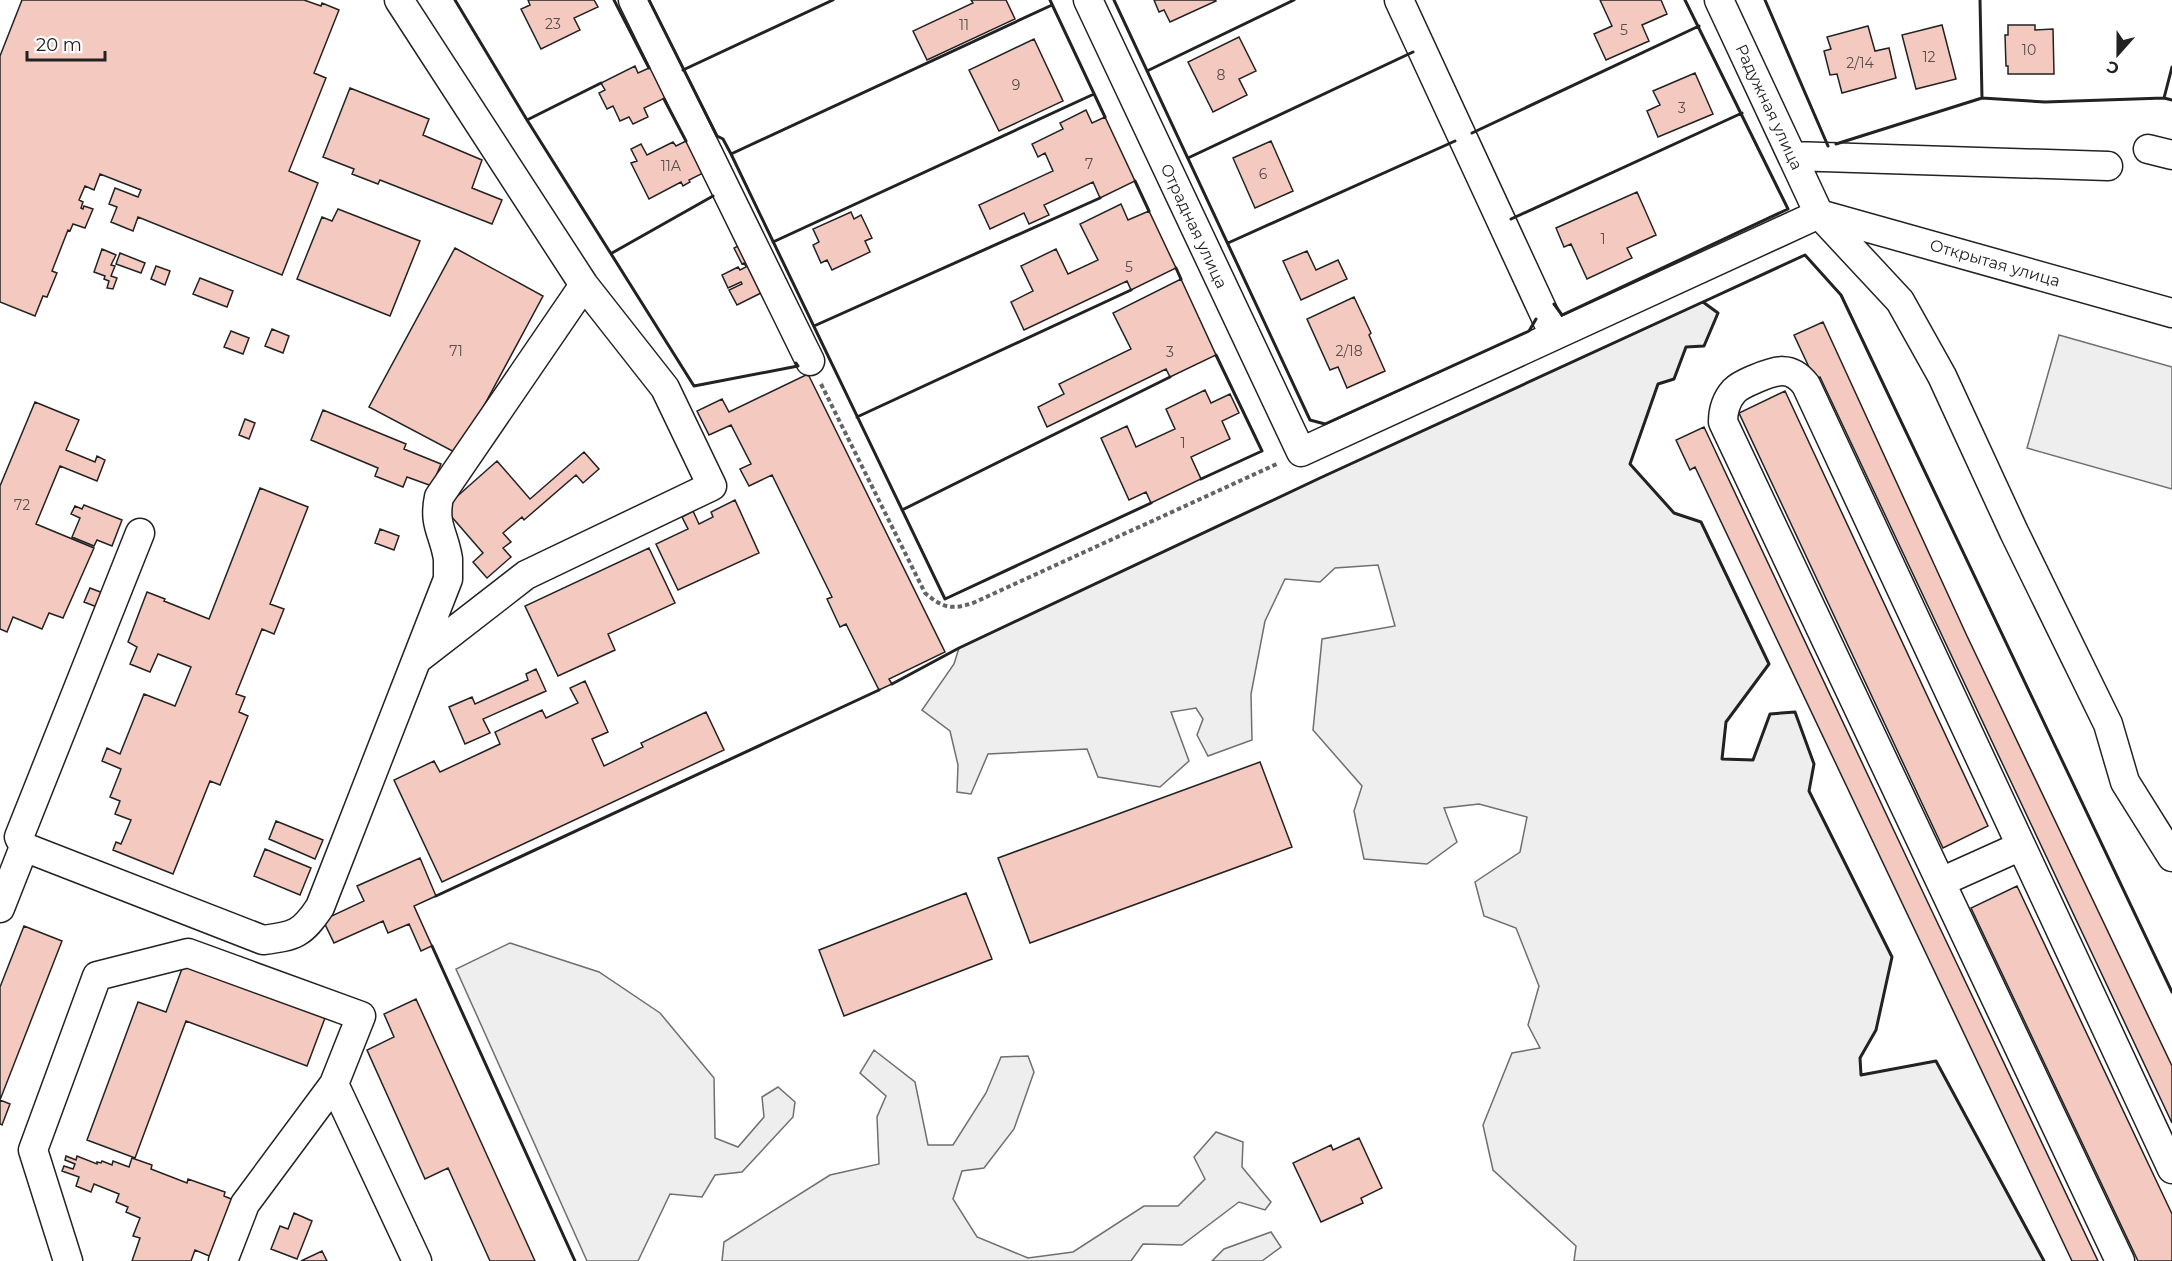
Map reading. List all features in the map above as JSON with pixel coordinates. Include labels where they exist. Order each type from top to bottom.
[{"type":"street","points":[[399,0],[584,285],[665,388],[712,486],[526,575],[417,659]]},
{"type":"street","points":[[633,0],[810,361]]},
{"type":"street","name":"Отрадная улица","points":[[1088,0],[1301,452]]},
{"type":"street","points":[[1399,0],[1554,335]]},
{"type":"street","name":"Радужная улица","points":[[1719,0],[1819,214],[1900,301],[1942,376],[2014,532],[2108,724],[2125,782],[2172,857]]},
{"type":"street","points":[[1792,156],[2108,166]]},
{"type":"street","points":[[1301,452],[1819,214]]},
{"type":"street","name":"Открытая улица","points":[[1819,214],[2172,313]]},
{"type":"street","points":[[140,533],[19,837],[24,848],[263,940],[288,937],[307,927],[320,907],[448,579],[448,560],[437,525],[436,511],[439,497],[584,285]]},
{"type":"street","points":[[2120,1261],[1723,422],[1724,410],[1729,400],[1734,391],[1744,384],[1770,372],[1790,371],[1799,376],[1806,385],[2172,1169]]},
{"type":"street","points":[[1941,882],[2021,846]]},
{"type":"street","points":[[0,908],[24,848]]},
{"type":"street","points":[[68,1261],[33,1150],[98,976],[188,952],[361,1016],[334,1084],[245,1204],[223,1261]]},
{"type":"street","points":[[334,1084],[417,1261]]},
{"type":"path","points":[[810,361],[925,593],[943,606],[953,608],[973,603],[1301,452]]},
{"type":"shaded area","points":[[1703,302],[1718,313],[1704,346],[1686,347],[1674,379],[1658,384],[1630,464],[1674,513],[1701,522],[1769,664],[1726,722],[1722,759],[1753,760],[1770,714],[1795,712],[1814,764],[1809,791],[1892,957],[1876,1030],[1860,1058],[1861,1075],[1936,1061],[2044,1261],[1574,1261],[1576,1246],[1493,1170],[1483,1125],[1512,1053],[1540,1048],[1528,1025],[1539,986],[1516,928],[1484,916],[1475,882],[1520,852],[1527,817],[1479,804],[1444,808],[1457,842],[1427,864],[1364,859],[1354,811],[1362,786],[1313,730],[1322,639],[1395,626],[1378,565],[1335,568],[1320,582],[1285,579],[1265,621],[1251,694],[1252,740],[1208,756],[1197,735],[1203,719],[1196,708],[1171,712],[1189,761],[1160,787],[1098,777],[1087,749],[988,754],[971,794],[957,792],[958,765],[950,731],[922,710],[954,664],[959,648],[1320,478]]},
{"type":"shaded area","points":[[2059,335],[2172,367],[2172,489],[2027,448]]},
{"type":"shaded area","points":[[510,943],[599,972],[660,1013],[714,1078],[715,1138],[738,1147],[764,1117],[762,1097],[778,1087],[795,1102],[793,1117],[742,1172],[715,1175],[702,1197],[670,1194],[638,1261],[587,1261],[456,969]]},
{"type":"shaded area","points":[[874,1050],[915,1082],[928,1145],[953,1145],[986,1093],[1001,1057],[1028,1056],[1034,1072],[1014,1129],[984,1168],[962,1171],[953,1199],[977,1237],[1028,1258],[1073,1252],[1144,1206],[1178,1206],[1205,1179],[1194,1157],[1216,1132],[1243,1142],[1242,1167],[1271,1202],[1265,1210],[1239,1202],[1182,1245],[1143,1244],[1131,1261],[722,1261],[724,1242],[830,1175],[879,1164],[877,1117],[886,1096],[860,1073]]},
{"type":"shaded area","points":[[1271,1232],[1281,1247],[1262,1261],[1212,1261],[1224,1249]]},
{"type":"building","points":[[22,0],[304,0],[321,6],[322,3],[339,10],[314,73],[326,78],[289,171],[318,183],[282,275],[138,217],[133,231],[111,222],[117,207],[109,204],[115,188],[138,197],[141,190],[100,174],[94,190],[85,186],[79,200],[83,202],[81,208],[83,209],[84,206],[93,209],[85,228],[73,224],[70,231],[68,230],[52,271],[57,273],[47,297],[43,296],[35,316],[0,302],[0,56]]},
{"type":"building","points":[[528,0],[594,0],[598,7],[574,18],[580,30],[541,49],[521,9],[530,5]]},
{"type":"building","points":[[971,0],[1006,0],[1015,19],[927,60],[913,31],[973,3]]},
{"type":"building","points":[[1154,0],[1216,1],[1170,22],[1164,10],[1159,12]]},
{"type":"building","points":[[1600,0],[1661,0],[1667,14],[1642,25],[1649,41],[1606,60],[1594,34],[1612,26]]},
{"type":"building","points":[[1942,25],[1956,79],[1916,89],[1902,35]]},
{"type":"building","points":[[2008,25],[2035,25],[2035,30],[2053,29],[2054,74],[2008,74],[2005,35],[2008,35]]},
{"type":"building","points":[[1868,26],[1875,51],[1889,48],[1896,78],[1842,93],[1837,74],[1830,75],[1824,51],[1831,49],[1827,37]]},
{"type":"building","points":[[1239,37],[1256,71],[1239,79],[1247,95],[1213,112],[1188,62]]},
{"type":"building","points":[[1034,39],[1063,101],[999,131],[969,70]]},
{"type":"building","points":[[660,63],[675,93],[644,108],[648,117],[633,124],[629,117],[620,121],[613,106],[607,109],[599,93],[605,90],[601,83],[635,66],[638,73]]},
{"type":"building","points":[[1695,73],[1713,114],[1658,137],[1647,111],[1660,105],[1653,91]]},
{"type":"building","points":[[350,88],[429,119],[423,135],[482,160],[472,188],[502,200],[492,224],[380,180],[378,184],[352,174],[354,169],[323,157]]},
{"type":"building","points":[[1086,110],[1092,123],[1105,117],[1135,181],[1100,198],[1093,182],[1044,205],[1049,215],[1029,224],[1024,213],[990,229],[979,205],[1053,171],[1045,153],[1038,157],[1032,144],[1063,129],[1060,123]]},
{"type":"building","points":[[694,137],[711,169],[689,180],[690,182],[683,186],[681,182],[649,199],[631,163],[637,161],[631,149],[641,144],[647,155],[673,142],[676,146]]},
{"type":"building","points":[[1271,141],[1293,191],[1255,208],[1233,158]]},
{"type":"building","points":[[1637,192],[1656,235],[1627,248],[1632,258],[1587,279],[1571,244],[1564,247],[1556,228]]},
{"type":"building","points":[[1121,204],[1128,220],[1149,211],[1176,268],[1131,290],[1127,281],[1024,330],[1011,302],[1033,291],[1021,266],[1056,249],[1068,274],[1098,260],[1080,224]]},
{"type":"building","points":[[338,209],[420,241],[390,316],[297,279],[322,217],[332,221]]},
{"type":"building","points":[[851,212],[854,219],[861,215],[872,238],[865,241],[870,252],[832,270],[827,260],[821,263],[813,245],[819,242],[813,229]]},
{"type":"building","points":[[746,242],[761,293],[737,305],[729,290],[742,284],[741,282],[728,288],[722,275],[738,267],[740,270],[746,267],[734,248]]},
{"type":"building","points":[[455,248],[543,296],[458,454],[369,407]]},
{"type":"building","points":[[102,249],[116,255],[111,265],[115,266],[111,276],[117,278],[113,289],[107,288],[109,281],[104,279],[105,276],[94,272]]},
{"type":"building","points":[[1307,251],[1316,270],[1338,260],[1347,279],[1301,300],[1283,261]]},
{"type":"building","points":[[120,253],[145,263],[141,273],[116,264]]},
{"type":"building","points":[[156,266],[170,271],[165,285],[151,279]]},
{"type":"building","points":[[200,278],[233,291],[227,307],[193,294]]},
{"type":"building","points":[[1181,279],[1216,355],[1170,377],[1166,369],[1047,427],[1038,407],[1064,394],[1059,384],[1131,349],[1113,313]]},
{"type":"building","points":[[1354,297],[1385,371],[1347,388],[1338,367],[1330,370],[1307,319]]},
{"type":"building","points":[[1823,322],[1967,636],[2172,1066],[2172,1123],[1820,377],[1815,380],[1794,335]]},
{"type":"building","points":[[272,329],[289,336],[283,353],[265,346]]},
{"type":"building","points":[[231,331],[249,338],[243,354],[224,347]]},
{"type":"building","points":[[808,374],[945,652],[889,679],[892,684],[879,690],[846,624],[840,627],[827,599],[832,597],[772,475],[749,486],[740,469],[751,464],[731,425],[709,435],[697,411],[722,399],[729,412]]},
{"type":"building","points":[[1205,390],[1211,403],[1230,394],[1239,413],[1222,421],[1230,439],[1191,457],[1201,479],[1151,503],[1146,492],[1129,500],[1101,438],[1127,426],[1136,447],[1175,429],[1166,409]]},
{"type":"building","points":[[1785,391],[1988,826],[1943,848],[1739,413]]},
{"type":"building","points":[[35,402],[79,420],[66,450],[95,462],[97,456],[105,460],[97,481],[60,466],[36,524],[94,548],[63,618],[49,613],[42,629],[13,617],[7,632],[0,629],[0,486]]},
{"type":"building","points":[[323,410],[406,444],[404,449],[441,464],[432,486],[407,477],[403,487],[375,476],[378,468],[311,440]]},
{"type":"building","points":[[245,419],[255,423],[249,439],[239,435]]},
{"type":"building","points":[[1704,427],[2098,1261],[2072,1261],[1695,467],[1690,470],[1676,440]]},
{"type":"building","points":[[584,452],[599,469],[583,483],[576,475],[524,520],[522,517],[503,533],[511,542],[503,548],[511,557],[487,578],[473,562],[483,553],[444,508],[497,461],[530,499]]},
{"type":"building","points":[[260,488],[308,507],[270,604],[284,609],[274,634],[262,629],[236,694],[245,697],[239,712],[248,716],[220,785],[210,781],[173,874],[113,850],[116,842],[121,844],[131,820],[115,814],[120,801],[110,797],[121,769],[102,761],[107,748],[120,754],[144,694],[175,706],[191,667],[158,654],[150,672],[130,664],[137,647],[128,642],[147,592],[209,619]]},
{"type":"building","points":[[735,500],[759,553],[678,590],[656,544],[688,529],[682,517],[693,511],[699,524],[713,517],[711,512]]},
{"type":"building","points":[[84,505],[122,520],[112,546],[97,540],[94,546],[72,537],[80,518],[71,514],[75,506],[82,509]]},
{"type":"building","points":[[380,529],[399,536],[394,550],[375,543]]},
{"type":"building","points":[[649,548],[675,603],[608,634],[615,650],[558,676],[525,606]]},
{"type":"building","points":[[90,588],[103,593],[97,607],[84,602]]},
{"type":"building","points":[[536,669],[546,691],[483,719],[490,733],[465,744],[449,707],[472,697],[475,704],[528,680],[526,674]]},
{"type":"building","points":[[585,681],[608,732],[592,739],[604,766],[643,747],[641,743],[706,712],[724,750],[442,882],[394,780],[434,761],[440,772],[500,744],[495,732],[542,710],[546,718],[578,703],[570,688]]},
{"type":"building","points":[[1260,762],[1292,847],[1030,943],[998,858]]},
{"type":"building","points":[[276,821],[323,840],[315,859],[269,839]]},
{"type":"building","points":[[265,849],[311,868],[300,895],[254,876]]},
{"type":"building","points":[[420,858],[436,896],[414,906],[432,946],[421,951],[409,924],[388,933],[383,921],[334,943],[323,920],[364,901],[357,886]]},
{"type":"building","points":[[2017,886],[2172,1214],[2172,1261],[2138,1261],[1971,908]]},
{"type":"building","points":[[966,893],[992,959],[844,1016],[819,950]]},
{"type":"building","points":[[24,926],[62,941],[0,1100],[0,987]]},
{"type":"building","points":[[183,966],[325,1018],[307,1066],[186,1021],[135,1158],[87,1140],[138,1002],[166,1012]]},
{"type":"building","points":[[416,999],[535,1261],[490,1261],[448,1168],[425,1179],[367,1050],[394,1037],[384,1014]]},
{"type":"building","points":[[0,1100],[10,1104],[2,1125],[0,1124]]},
{"type":"building","points":[[1359,1138],[1382,1188],[1361,1198],[1363,1203],[1321,1222],[1293,1163],[1331,1145],[1333,1150]]},
{"type":"building","points":[[66,1156],[76,1160],[77,1156],[97,1164],[102,1161],[112,1165],[113,1161],[129,1167],[132,1158],[152,1165],[151,1169],[187,1183],[188,1179],[225,1192],[224,1196],[236,1201],[214,1258],[195,1250],[191,1261],[132,1261],[140,1238],[133,1236],[140,1218],[126,1212],[128,1207],[116,1202],[119,1194],[94,1184],[91,1192],[76,1186],[79,1177],[62,1171],[64,1166],[73,1169],[75,1164],[65,1160]]},
{"type":"building","points":[[294,1213],[312,1221],[297,1259],[271,1249],[280,1226],[288,1229]]},
{"type":"building","points":[[322,1251],[327,1261],[301,1261]]},
{"type":"wall","points":[[455,0],[527,120],[694,386],[798,366],[796,363]]},
{"type":"wall","points":[[614,0],[649,68]]},
{"type":"wall","points":[[649,0],[717,136],[723,139],[731,154],[945,599],[1151,503]]},
{"type":"wall","points":[[683,70],[833,0]]},
{"type":"wall","points":[[1050,0],[1105,117]]},
{"type":"wall","points":[[1114,0],[1310,420],[1325,424],[1529,331],[1536,319]]},
{"type":"wall","points":[[1147,71],[1294,0]]},
{"type":"wall","points":[[1554,304],[1562,315],[1788,209],[1685,0]]},
{"type":"wall","points":[[1765,0],[1828,146]]},
{"type":"wall","points":[[1980,0],[1982,98]]},
{"type":"wall","points":[[731,154],[1052,5]]},
{"type":"wall","points":[[1472,133],[1699,26]]},
{"type":"wall","points":[[1188,158],[1413,52]]},
{"type":"wall","points":[[1836,144],[1982,98],[2045,102],[2164,98],[2172,67]]},
{"type":"wall","points":[[527,120],[601,83]]},
{"type":"wall","points":[[773,242],[1094,94]]},
{"type":"wall","points":[[2164,98],[2172,100]]},
{"type":"wall","points":[[664,99],[686,141]]},
{"type":"wall","points":[[1511,219],[1742,113]]},
{"type":"wall","points":[[1228,243],[1455,141]]},
{"type":"wall","points":[[1135,181],[1149,211]]},
{"type":"wall","points":[[612,253],[713,196]]},
{"type":"wall","points":[[814,326],[1100,198]]},
{"type":"wall","points":[[2044,1261],[1936,1061],[1861,1075],[1860,1058],[1876,1030],[1892,957],[1809,791],[1814,764],[1795,712],[1770,714],[1753,760],[1722,759],[1726,722],[1769,664],[1701,522],[1674,513],[1630,464],[1658,384],[1674,379],[1686,347],[1704,346],[1718,313],[1703,302],[1805,255],[1841,295],[2172,992]]},
{"type":"wall","points":[[1176,268],[1181,279]]},
{"type":"wall","points":[[857,417],[1131,290]]},
{"type":"wall","points":[[892,684],[959,648],[1320,478],[1705,301]]},
{"type":"wall","points":[[1201,479],[1262,451],[1216,355]]},
{"type":"wall","points":[[902,510],[1170,377]]},
{"type":"wall","points":[[436,896],[879,690]]},
{"type":"wall","points":[[432,946],[575,1261]]}]
